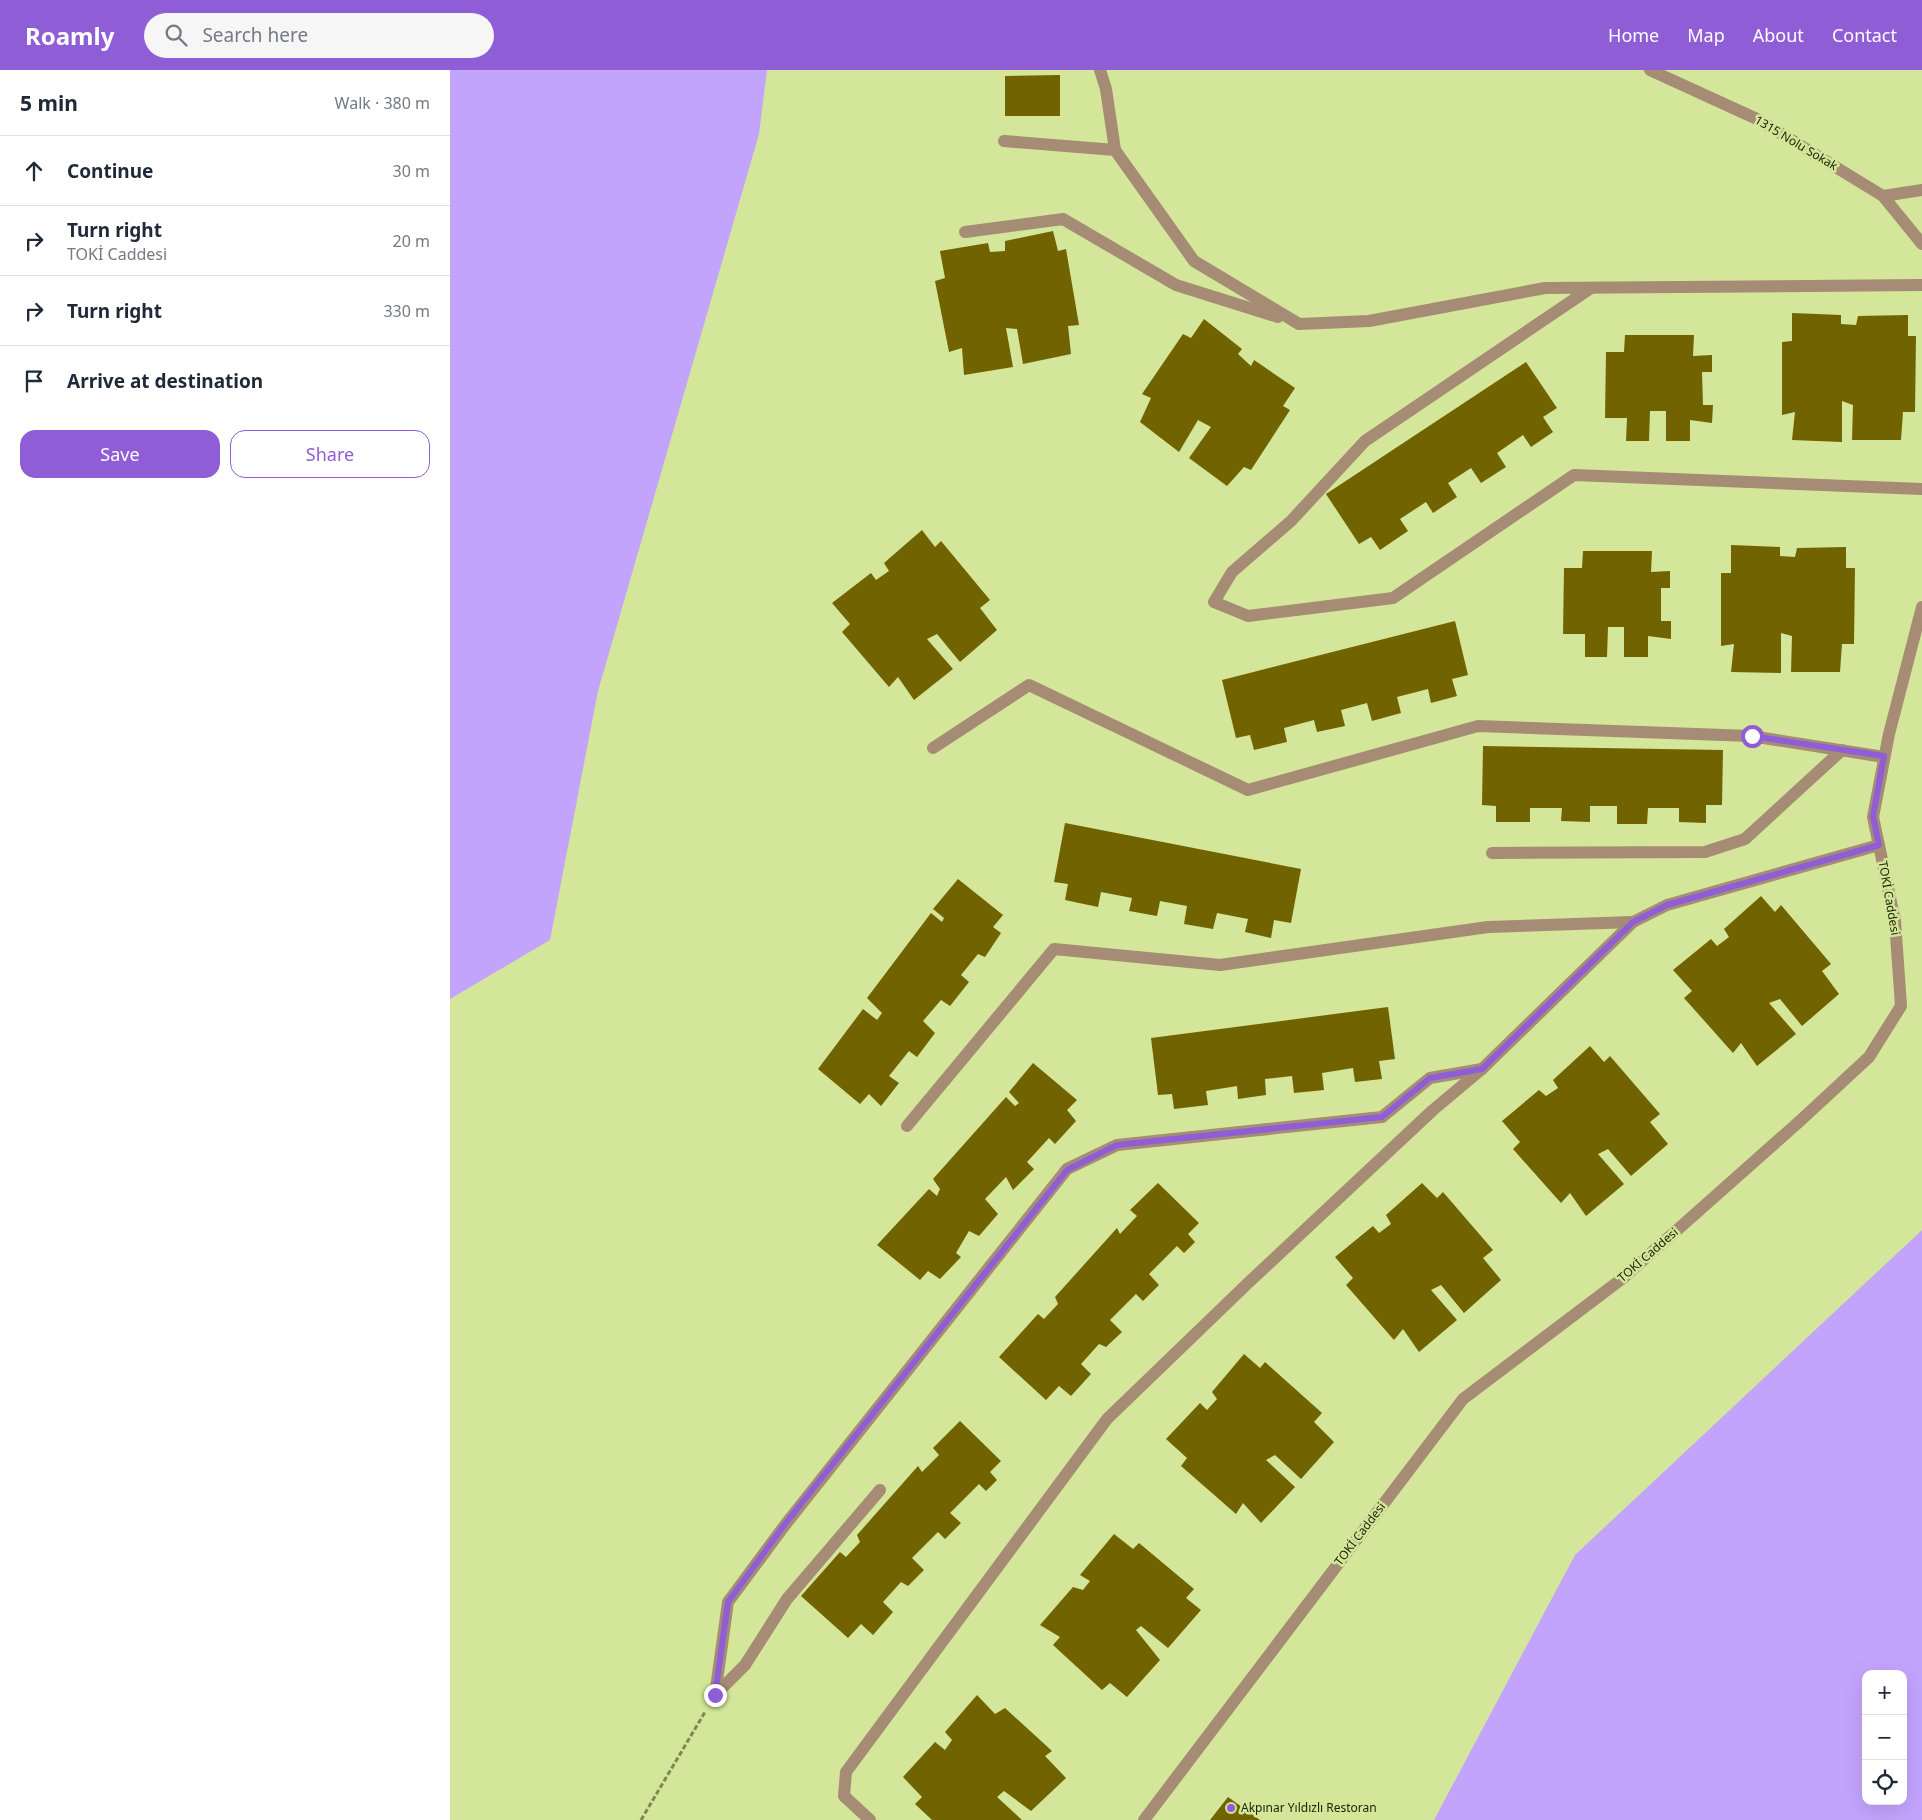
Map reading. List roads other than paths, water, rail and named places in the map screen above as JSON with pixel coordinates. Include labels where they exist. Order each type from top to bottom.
[{"type":"street","points":[[1100,70],[1106,89],[1115,150],[1194,261],[1299,324]]},
{"type":"street","name":"1315 Nolu Sokak","points":[[1650,70],[1757,119],[1883,196],[1922,244]]},
{"type":"street","points":[[1004,141],[1115,150]]},
{"type":"street","points":[[1883,196],[1922,190]]},
{"type":"street","points":[[966,232],[1063,219],[1176,285],[1299,324],[1369,320],[1545,288],[1922,285]]},
{"type":"street","points":[[1591,288],[1365,441],[1291,521],[1232,572],[1214,602],[1248,616],[1393,598],[1574,475],[1922,489]]},
{"type":"street","name":"TOKİ Caddesi","points":[[1144,1820],[1463,1399],[1622,1278],[1801,1120],[1869,1057],[1901,1006],[1896,921],[1873,816],[1889,734],[1922,607]]},
{"type":"street","points":[[933,748],[1029,685],[1248,790],[1478,726],[1752,736],[1884,756]]},
{"type":"street","points":[[1492,853],[1705,852],[1745,839],[1842,750]]},
{"type":"street","points":[[870,1820],[844,1796],[846,1772],[1108,1419],[1254,1277],[1433,1110],[1482,1069],[1633,922],[1667,905],[1879,845]]},
{"type":"street","points":[[907,1126],[1054,949],[1220,965],[1488,927],[1633,922]]},
{"type":"street","points":[[880,1490],[787,1599],[745,1666],[715,1695],[728,1602],[785,1524],[1067,1170],[1117,1145],[1382,1117],[1430,1078],[1482,1069]]},
{"type":"place","name":"Akpınar Yıldızlı Restoran","points":[[1231,1808]]}]
